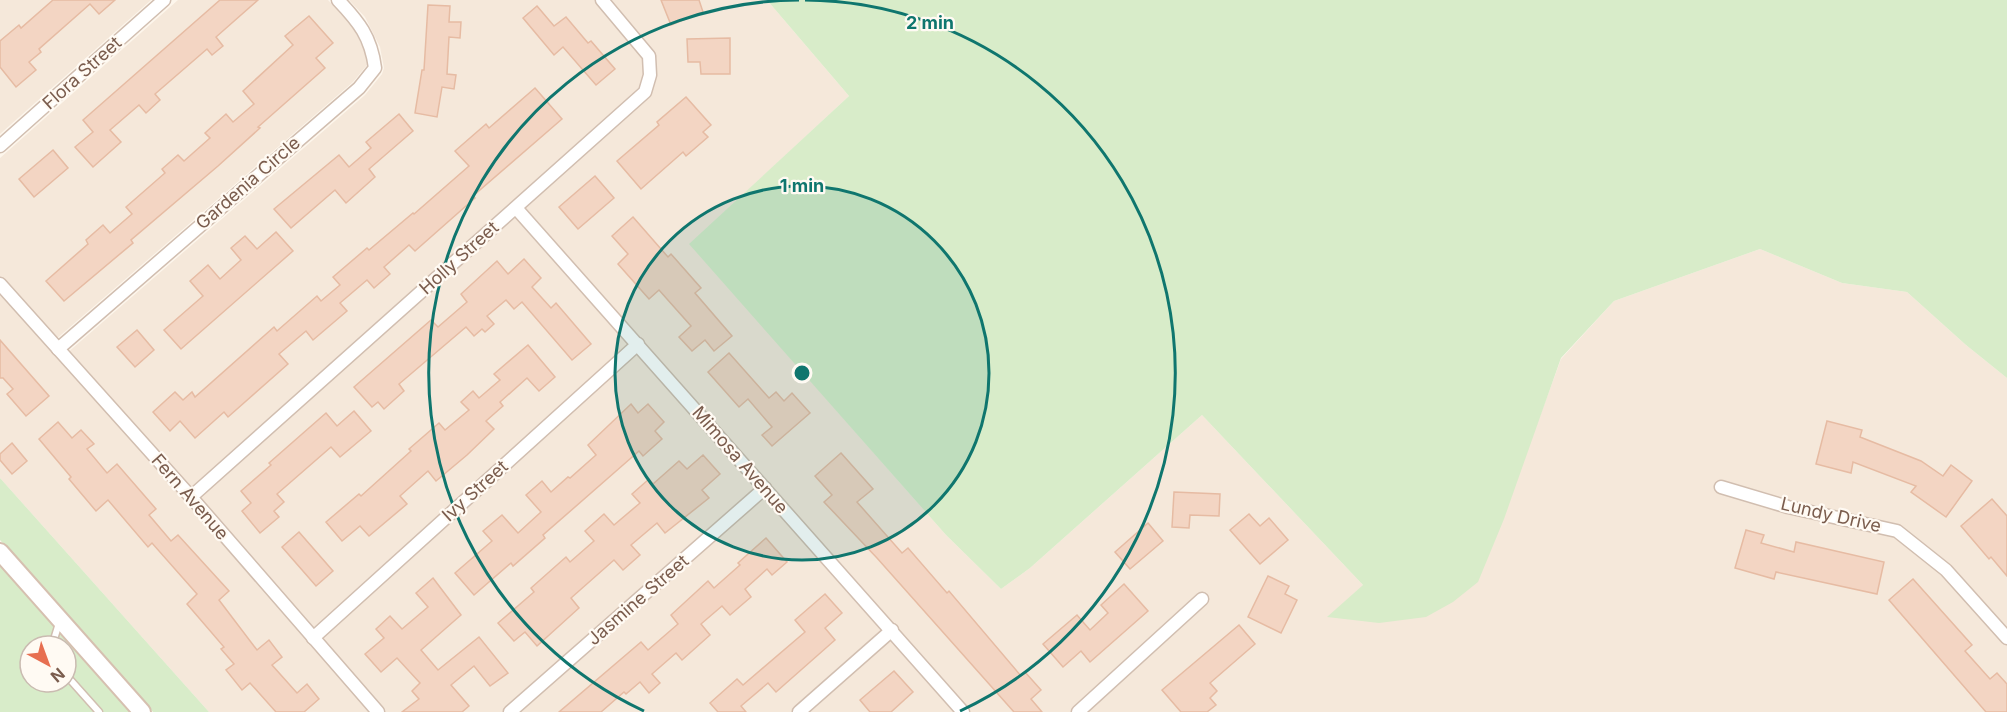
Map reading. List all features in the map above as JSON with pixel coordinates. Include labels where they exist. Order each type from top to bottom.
[{"type":"street","name":"Flora Street","points":[[0,146],[164,0]]},
{"type":"street","name":"Gardenia Circle","points":[[58,349],[359,88],[375,68],[373,50],[360,23],[338,0]]},
{"type":"street","name":"Holly Street","points":[[191,497],[645,92],[650,75],[649,56],[602,0]]},
{"type":"street","name":"Mimosa Avenue","points":[[516,208],[963,712]]},
{"type":"street","name":"Fern Avenue","points":[[0,284],[191,497],[378,712]]},
{"type":"street","name":"Ivy Street","points":[[313,638],[638,344]]},
{"type":"street","name":"Lundy Drive","points":[[1721,487],[1788,507],[1897,531],[1946,570],[2007,638]]},
{"type":"street","name":"Jasmine Street","points":[[510,712],[765,488]]},
{"type":"street","points":[[0,552],[142,712]]},
{"type":"street","points":[[1078,712],[1202,599]]},
{"type":"street","points":[[799,712],[892,630]]},
{"type":"lane","points":[[56,634],[60,620]]},
{"type":"lane","points":[[78,688],[99,712]]},
{"type":"shaded area","points":[[0,0],[151,0],[0,134]]},
{"type":"shaded area","points":[[178,0],[328,0],[353,27],[365,51],[367,65],[353,82],[47,347],[59,360],[365,95],[382,74],[384,68],[380,47],[365,17],[349,0],[767,0],[849,96],[690,244],[946,535],[1001,589],[1030,568],[1202,415],[1363,585],[1328,616],[1533,435],[1561,359],[1614,301],[1760,249],[1842,283],[1907,292],[2007,378],[2007,712],[209,712],[0,478],[0,158]]},
{"type":"green space","points":[[767,0],[2007,0],[2007,378],[1907,292],[1842,283],[1760,249],[1614,301],[1561,358],[1504,519],[1478,582],[1453,602],[1426,617],[1379,623],[1327,617],[1363,585],[1202,415],[1030,568],[1001,589],[946,535],[689,244],[849,96]]},
{"type":"green space","points":[[0,478],[209,712],[153,712],[0,540]]},
{"type":"green space","points":[[0,564],[62,634],[18,634],[18,694],[78,694],[78,652],[131,712],[0,712]]},
{"type":"building","points":[[53,0],[115,0],[99,14],[90,4],[39,49],[41,52],[29,62],[36,70],[16,87],[0,67],[0,41],[19,25],[21,28]]},
{"type":"building","points":[[220,0],[258,0],[216,37],[223,46],[212,55],[207,49],[155,94],[160,100],[146,113],[139,105],[110,130],[121,142],[93,167],[75,147],[93,132],[83,120]]},
{"type":"building","points":[[661,0],[699,0],[703,12],[671,25]]},
{"type":"building","points":[[428,5],[450,6],[449,22],[461,22],[460,38],[449,37],[447,74],[456,75],[454,89],[442,87],[437,117],[415,113],[422,70],[424,70]]},
{"type":"building","points":[[537,6],[554,26],[566,17],[588,43],[591,41],[615,69],[596,85],[563,47],[554,55],[523,18]]},
{"type":"building","points":[[309,16],[333,43],[316,58],[325,68],[218,166],[131,240],[133,243],[64,301],[46,281],[88,244],[86,240],[103,225],[110,233],[132,214],[126,207],[165,173],[162,169],[178,155],[184,161],[210,138],[205,133],[226,114],[233,122],[254,104],[243,91],[293,45],[285,36]]},
{"type":"building","points":[[730,38],[730,74],[701,74],[700,62],[688,62],[687,39]]},
{"type":"building","points":[[535,88],[562,119],[473,196],[475,198],[415,251],[409,245],[384,267],[390,274],[374,288],[367,280],[340,303],[347,311],[313,340],[306,331],[279,354],[288,364],[228,417],[224,412],[195,438],[180,421],[170,431],[153,412],[175,392],[183,400],[192,392],[195,397],[274,327],[277,331],[317,296],[321,301],[340,285],[333,277],[367,248],[369,250],[414,214],[469,166],[455,151],[486,124],[489,128]]},
{"type":"building","points":[[686,97],[711,125],[703,132],[708,137],[686,156],[683,152],[641,189],[617,161],[659,125],[657,122]]},
{"type":"building","points":[[399,114],[413,131],[369,169],[375,177],[346,203],[335,190],[291,228],[274,209],[339,155],[349,167],[371,148],[366,142]]},
{"type":"building","points":[[53,150],[68,168],[34,197],[19,179]]},
{"type":"building","points":[[595,176],[614,198],[578,229],[559,207]]},
{"type":"building","points":[[633,217],[668,257],[671,254],[701,288],[695,293],[732,336],[714,351],[705,340],[692,351],[679,337],[691,326],[659,290],[649,299],[618,264],[628,254],[612,236]]},
{"type":"building","points":[[276,232],[293,251],[181,349],[164,330],[203,296],[190,281],[208,265],[220,279],[241,260],[231,248],[245,236],[257,249]]},
{"type":"building","points":[[524,259],[541,278],[532,287],[551,308],[556,303],[591,344],[572,360],[522,302],[514,309],[506,300],[487,316],[494,324],[485,332],[482,329],[474,336],[466,327],[399,384],[404,391],[384,409],[378,402],[372,407],[354,387],[431,320],[438,327],[467,302],[461,294],[497,261],[508,274]]},
{"type":"building","points":[[137,330],[154,350],[135,367],[117,347]]},
{"type":"building","points":[[0,340],[49,396],[26,416],[7,394],[13,389],[3,378],[0,378]]},
{"type":"building","points":[[528,345],[555,377],[539,391],[527,378],[500,402],[503,406],[486,421],[494,429],[467,455],[436,481],[428,471],[400,496],[407,504],[369,536],[360,526],[342,541],[326,522],[359,494],[361,496],[439,423],[445,430],[469,410],[461,402],[473,391],[479,398],[500,380],[494,374]]},
{"type":"building","points":[[729,353],[769,398],[776,392],[784,401],[792,393],[810,413],[772,446],[762,435],[772,427],[748,399],[739,407],[708,372]]},
{"type":"building","points":[[631,404],[638,413],[648,404],[664,422],[655,431],[662,439],[643,456],[639,451],[543,535],[545,538],[513,566],[511,563],[474,595],[455,573],[492,541],[483,531],[502,515],[518,533],[541,512],[526,495],[542,481],[551,492],[568,477],[570,478],[596,455],[588,445]]},
{"type":"building","points":[[354,411],[371,431],[340,457],[331,447],[277,494],[284,502],[274,511],[279,517],[260,533],[242,511],[251,503],[241,491],[326,413],[337,426]]},
{"type":"building","points":[[1827,421],[1862,430],[1860,437],[1921,461],[1943,476],[1951,465],[1972,481],[1946,517],[1911,492],[1916,486],[1853,462],[1851,473],[1816,464]]},
{"type":"building","points":[[58,422],[72,438],[81,430],[94,444],[87,449],[107,473],[117,464],[156,509],[149,515],[171,541],[178,535],[229,591],[219,600],[257,650],[269,640],[282,657],[272,665],[297,693],[307,684],[319,699],[304,712],[276,712],[250,683],[242,690],[226,670],[234,664],[221,649],[224,647],[187,604],[197,594],[152,543],[148,547],[108,500],[96,511],[39,439]]},
{"type":"building","points":[[12,443],[27,461],[12,474],[0,460],[0,454]]},
{"type":"building","points":[[841,453],[873,489],[857,502],[902,553],[908,548],[947,593],[949,591],[1021,676],[1025,672],[1041,690],[1031,699],[1042,712],[1014,712],[824,502],[832,495],[815,476]]},
{"type":"building","points":[[703,455],[720,474],[702,490],[709,498],[665,533],[657,523],[631,545],[640,555],[623,570],[614,560],[571,598],[579,608],[537,646],[525,632],[514,641],[498,623],[534,592],[531,588],[566,557],[570,562],[594,541],[585,531],[604,514],[614,525],[640,503],[632,494],[649,479],[653,484],[679,461],[687,469]]},
{"type":"building","points":[[1174,492],[1220,494],[1219,516],[1190,515],[1189,528],[1172,527]]},
{"type":"building","points":[[1992,499],[2007,516],[2007,576],[1961,526]]},
{"type":"building","points":[[1249,514],[1260,526],[1269,518],[1288,540],[1260,564],[1230,530]]},
{"type":"building","points":[[1148,523],[1163,541],[1130,569],[1115,552]]},
{"type":"building","points":[[1746,530],[1764,535],[1761,543],[1794,552],[1796,542],[1884,562],[1877,594],[1776,572],[1774,579],[1735,568]]},
{"type":"building","points":[[299,532],[333,571],[316,586],[282,547]]},
{"type":"building","points":[[766,538],[787,562],[772,575],[767,569],[745,589],[751,597],[730,615],[722,606],[701,624],[710,635],[682,660],[676,653],[652,674],[660,683],[649,693],[640,682],[626,694],[624,692],[601,712],[559,712],[641,642],[648,650],[678,624],[671,615],[708,581],[714,588]]},
{"type":"building","points":[[1268,576],[1289,586],[1285,594],[1297,600],[1281,633],[1248,617]]},
{"type":"building","points":[[433,578],[461,615],[421,650],[438,670],[479,637],[508,673],[490,686],[474,666],[451,685],[469,706],[462,712],[402,712],[419,699],[412,691],[420,683],[397,658],[381,672],[365,654],[384,638],[376,629],[390,616],[402,629],[428,607],[416,593]]},
{"type":"building","points":[[1913,579],[1972,645],[1965,651],[1990,679],[1997,673],[2007,684],[2007,712],[1986,712],[1889,600]]},
{"type":"building","points":[[1124,584],[1148,611],[1090,662],[1081,651],[1063,667],[1043,644],[1077,615],[1090,630],[1108,613],[1101,605]]},
{"type":"building","points":[[825,594],[842,613],[825,628],[835,640],[776,692],[768,683],[741,706],[746,712],[718,712],[710,703],[737,679],[743,685],[805,632],[795,620]]},
{"type":"building","points":[[1239,625],[1255,644],[1210,683],[1217,691],[1210,698],[1216,705],[1207,712],[1181,712],[1162,690]]},
{"type":"building","points":[[894,671],[913,692],[891,712],[870,712],[860,700]]}]
